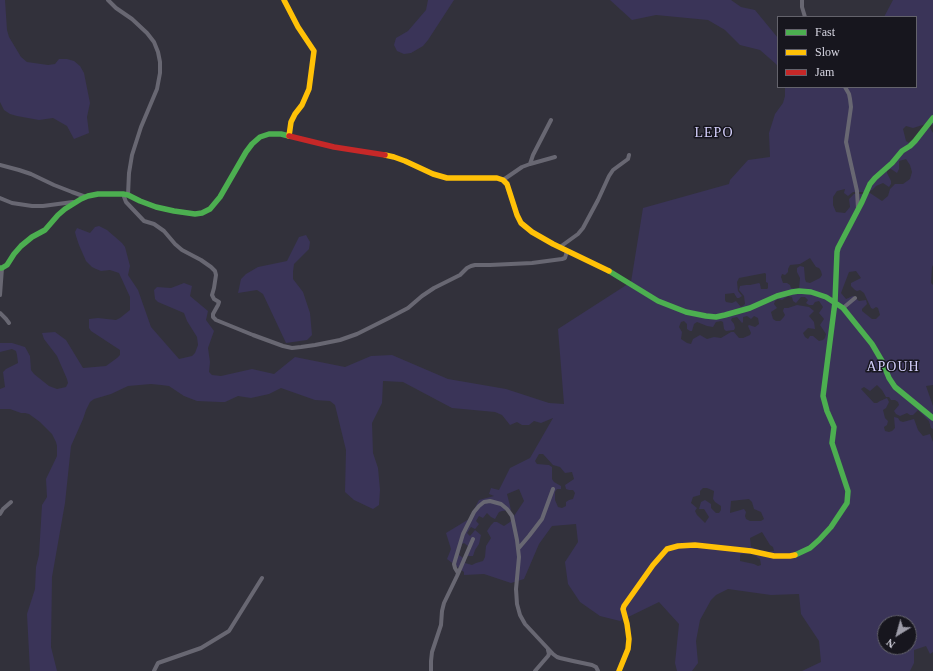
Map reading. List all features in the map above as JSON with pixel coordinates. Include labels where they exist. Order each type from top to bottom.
[{"type":"street","points":[[108,0],[116,8],[132,18],[147,33],[154,42],[160,62],[160,73],[157,89],[141,126],[132,155],[125,195],[126,202],[147,222],[154,224],[164,231],[182,250],[201,260],[215,272],[216,275],[212,295],[214,299],[219,302],[213,314],[213,317],[216,320],[283,346],[301,348],[340,340],[357,334],[408,308],[422,296],[460,275],[471,266],[532,263],[562,259],[565,258],[567,251]]},
{"type":"street","points":[[284,0],[298,27],[314,51],[308,89],[302,105],[291,122],[290,136]]},
{"type":"street","points":[[802,0],[805,16]]},
{"type":"street","points":[[846,88],[850,99],[846,142],[857,191],[858,209]]},
{"type":"street","points":[[619,671],[628,648],[629,639],[623,609],[624,606],[663,552],[678,546],[695,545],[751,551],[774,556],[790,556],[810,548],[819,540],[831,527],[845,507],[847,503],[848,491],[832,443],[834,427],[827,411],[823,396],[835,302],[837,252],[874,178],[892,163],[902,151],[916,141],[933,118]]},
{"type":"street","points":[[530,164],[551,120]]},
{"type":"street","points":[[0,295],[1,268],[7,266],[21,246],[32,237],[45,230],[58,215],[76,202],[86,197],[98,194],[125,195],[156,207],[185,214],[202,214],[210,209],[220,197],[252,144],[269,134],[281,134],[334,147],[394,157],[433,174],[447,178],[497,178],[504,180],[507,184],[517,216],[521,223],[532,232],[605,269],[658,301],[699,315],[716,317],[725,315],[750,308],[776,296],[792,292],[812,292],[826,297],[843,308],[877,351],[889,378],[895,387],[933,418]]},
{"type":"street","points":[[560,247],[578,234],[598,200],[609,176],[630,156]]},
{"type":"street","points":[[504,180],[519,169],[530,164],[555,158]]},
{"type":"street","points":[[0,165],[31,174],[54,185],[86,197]]},
{"type":"street","points":[[0,198],[12,203],[32,206],[76,202]]},
{"type":"street","points":[[843,308],[855,298]]},
{"type":"street","points":[[0,313],[9,323]]},
{"type":"street","points":[[518,548],[542,518],[553,489]]},
{"type":"street","points":[[458,573],[454,564],[463,534],[474,512],[484,502],[490,501],[501,504],[512,516],[519,557],[516,590],[517,604],[520,615],[525,624],[553,654],[560,658],[592,665],[596,667],[598,671]]},
{"type":"street","points":[[0,514],[11,502]]},
{"type":"street","points":[[431,671],[432,652],[441,625],[444,603],[473,539]]},
{"type":"street","points":[[154,671],[158,663],[201,648],[229,631],[262,578]]},
{"type":"street","points":[[535,671],[548,656],[549,652],[547,648]]},
{"type":"shaded area","points":[[0,0],[5,0],[7,30],[9,37],[21,57],[27,62],[48,65],[55,64],[59,59],[67,59],[74,61],[80,66],[84,73],[90,103],[87,117],[89,133],[74,139],[67,126],[53,118],[39,120],[10,114],[4,110],[0,102]]},
{"type":"shaded area","points":[[428,0],[454,0],[423,46],[411,53],[404,54],[397,51],[394,45],[396,38],[408,31],[426,10]]},
{"type":"shaded area","points":[[610,0],[731,0],[741,7],[755,10],[777,37],[777,66],[760,50],[740,45],[725,30],[708,20],[656,15],[632,20]]},
{"type":"shaded area","points":[[893,0],[933,0],[933,125],[926,124],[913,128],[906,126],[903,129],[906,141],[909,143],[914,141],[919,131],[926,126],[929,126],[933,133],[933,265],[931,283],[933,285],[933,385],[926,386],[933,406],[933,429],[931,428],[929,421],[918,410],[913,415],[907,413],[900,416],[896,414],[894,411],[899,405],[898,402],[886,397],[877,385],[870,391],[864,387],[861,389],[874,403],[887,398],[889,402],[883,410],[885,418],[888,421],[887,425],[884,427],[885,431],[889,432],[895,428],[894,417],[903,422],[914,419],[918,430],[923,436],[930,434],[933,442],[933,652],[930,654],[926,646],[917,649],[917,615],[877,615],[877,655],[914,655],[914,663],[910,671],[802,671],[821,662],[819,641],[801,614],[799,594],[771,595],[728,589],[716,595],[711,600],[700,620],[696,641],[698,663],[692,671],[677,671],[675,663],[679,624],[659,602],[620,621],[600,616],[580,602],[568,584],[565,562],[578,542],[576,524],[552,526],[539,544],[524,579],[511,583],[484,574],[464,575],[464,572],[447,559],[451,549],[446,533],[469,519],[479,500],[494,496],[489,494],[491,488],[499,490],[510,468],[530,458],[553,418],[541,423],[534,421],[529,425],[522,425],[517,422],[510,425],[502,415],[495,412],[452,408],[403,382],[383,381],[382,403],[372,423],[373,453],[378,468],[380,490],[379,505],[373,509],[354,500],[345,492],[346,450],[335,405],[330,401],[315,400],[281,388],[269,394],[251,398],[238,396],[225,402],[197,401],[184,396],[169,386],[151,384],[128,386],[111,394],[94,399],[90,402],[71,446],[65,503],[52,577],[51,647],[57,671],[30,671],[27,614],[35,589],[42,505],[47,497],[46,479],[57,456],[57,446],[52,434],[29,414],[10,409],[0,409],[0,389],[5,387],[3,372],[18,363],[16,351],[12,349],[0,352],[0,343],[12,343],[25,347],[30,356],[31,370],[34,374],[49,386],[57,389],[66,387],[68,383],[67,379],[57,356],[44,339],[42,333],[55,332],[66,340],[83,368],[106,366],[120,355],[120,350],[91,331],[89,328],[89,319],[98,318],[116,320],[120,318],[130,310],[130,297],[119,273],[110,270],[101,271],[92,267],[86,261],[76,236],[75,232],[77,228],[90,233],[95,227],[99,226],[107,230],[122,243],[125,247],[130,266],[128,275],[138,290],[151,327],[179,359],[192,356],[195,353],[198,345],[197,337],[184,313],[158,302],[155,299],[154,290],[157,287],[171,288],[184,283],[192,286],[190,296],[208,311],[206,320],[214,331],[208,348],[210,362],[209,372],[212,375],[221,376],[252,369],[274,374],[295,357],[345,367],[371,356],[392,355],[448,379],[506,389],[549,403],[564,404],[558,329],[631,282],[643,208],[729,184],[730,180],[748,160],[770,157],[769,133],[775,114],[783,103],[785,88],[917,88],[917,16],[885,16]],"holes":[[[906,159],[910,165],[912,172],[910,179],[903,184],[895,184],[890,189],[888,196],[882,201],[870,193],[854,194],[849,199],[850,207],[845,213],[836,212],[833,205],[833,197],[837,191],[845,189],[844,193],[848,196],[853,192],[867,192],[883,183],[889,187],[891,181],[887,170],[891,169],[897,173],[899,169],[899,161]],[[810,258],[816,267],[819,268],[822,275],[820,278],[810,283],[806,282],[804,267],[800,266],[797,268],[800,278],[799,289],[791,288],[787,283],[783,283],[781,277],[782,274],[785,275],[788,272],[790,265],[800,264]],[[856,271],[861,278],[851,283],[851,286],[855,290],[860,290],[864,293],[871,308],[878,308],[880,315],[876,319],[872,319],[862,311],[867,304],[866,300],[859,301],[853,296],[846,299],[841,293],[849,272]],[[765,273],[766,282],[768,283],[767,289],[761,289],[759,283],[740,286],[739,290],[744,296],[745,304],[741,307],[736,301],[732,303],[726,302],[725,294],[734,293],[737,298],[742,296],[738,291],[737,282],[739,278]],[[788,296],[792,297],[793,301],[796,303],[801,297],[805,297],[808,300],[806,303],[809,305],[813,305],[815,302],[819,301],[823,307],[819,313],[824,319],[820,325],[826,334],[825,338],[819,341],[813,336],[810,336],[808,339],[805,337],[803,333],[808,328],[815,329],[814,322],[809,316],[814,311],[809,307],[797,305],[784,308],[783,311],[785,315],[783,318],[780,321],[773,319],[771,312],[777,308],[774,304],[775,301],[778,299],[782,300]],[[747,316],[751,319],[754,316],[758,318],[759,324],[755,327],[749,325],[748,326],[751,333],[743,338],[739,338],[734,332],[731,332],[721,338],[714,337],[707,339],[700,335],[693,339],[691,344],[681,339],[682,332],[679,327],[681,322],[684,321],[687,324],[687,329],[692,331],[694,324],[697,322],[713,327],[716,322],[721,321],[723,322],[724,329],[726,331],[734,330],[735,328],[731,320],[732,318],[737,317],[742,323],[743,317]],[[539,454],[543,454],[553,465],[560,467],[565,473],[572,472],[574,479],[565,485],[566,489],[573,490],[575,493],[573,499],[566,502],[566,506],[562,508],[558,507],[555,500],[555,492],[557,489],[561,489],[561,486],[552,479],[552,467],[549,465],[537,464],[535,461]],[[703,488],[714,491],[713,499],[721,506],[719,513],[716,513],[711,508],[711,504],[705,500],[701,502],[699,509],[704,509],[709,517],[705,523],[697,515],[695,511],[697,508],[691,503],[693,497],[700,495],[700,491]],[[519,489],[524,501],[510,522],[504,526],[497,522],[494,522],[491,525],[487,531],[491,538],[486,546],[483,561],[472,565],[465,563],[466,560],[459,555],[462,544],[464,543],[469,547],[466,556],[473,556],[479,544],[481,535],[475,530],[470,536],[467,533],[471,527],[475,529],[479,524],[476,521],[479,516],[483,518],[487,513],[495,519],[499,512],[511,510],[507,494]],[[749,499],[752,502],[754,509],[761,512],[764,519],[761,521],[750,521],[746,519],[746,512],[744,509],[730,513],[731,501]],[[762,532],[770,545],[773,547],[774,551],[767,552],[751,547],[750,538]],[[741,554],[752,554],[756,556],[760,559],[761,565],[758,566],[740,561]]]},
{"type":"shaded area","points":[[306,235],[310,242],[309,249],[294,264],[293,279],[303,292],[310,313],[312,335],[307,340],[286,343],[263,294],[257,290],[238,293],[241,279],[246,274],[258,267],[287,261],[299,237]]},
{"type":"traffic: fast","points":[[795,555],[810,548],[819,540],[831,527],[847,503],[848,491],[832,443],[834,427],[827,411],[823,396],[835,302],[838,248],[870,184],[902,151],[915,141],[933,118]]},
{"type":"traffic: fast","points":[[0,268],[7,265],[21,246],[32,237],[45,230],[65,209],[88,196],[98,194],[123,194],[156,207],[195,214],[202,213],[210,209],[220,197],[252,144],[260,137],[269,134],[289,136]]},
{"type":"traffic: fast","points":[[609,271],[658,301],[686,312],[706,316],[716,317],[725,315],[750,308],[777,296],[792,292],[811,292],[826,297],[843,308],[872,344],[895,387],[933,418]]},
{"type":"traffic: slow","points":[[284,0],[298,27],[314,51],[309,89],[302,105],[291,122],[289,136]]},
{"type":"traffic: slow","points":[[385,155],[405,161],[433,174],[447,178],[497,178],[503,180],[507,184],[521,223],[532,232],[553,244],[609,271]]},
{"type":"traffic: slow","points":[[619,671],[628,649],[629,639],[623,609],[624,606],[653,565],[667,549],[678,546],[695,545],[751,551],[774,556],[795,555]]},
{"type":"traffic: jam","points":[[289,136],[334,147],[385,155]]},
{"type":"district","name":"LEPO","points":[[714,133]]},
{"type":"district","name":"APOUH","points":[[893,367]]}]
